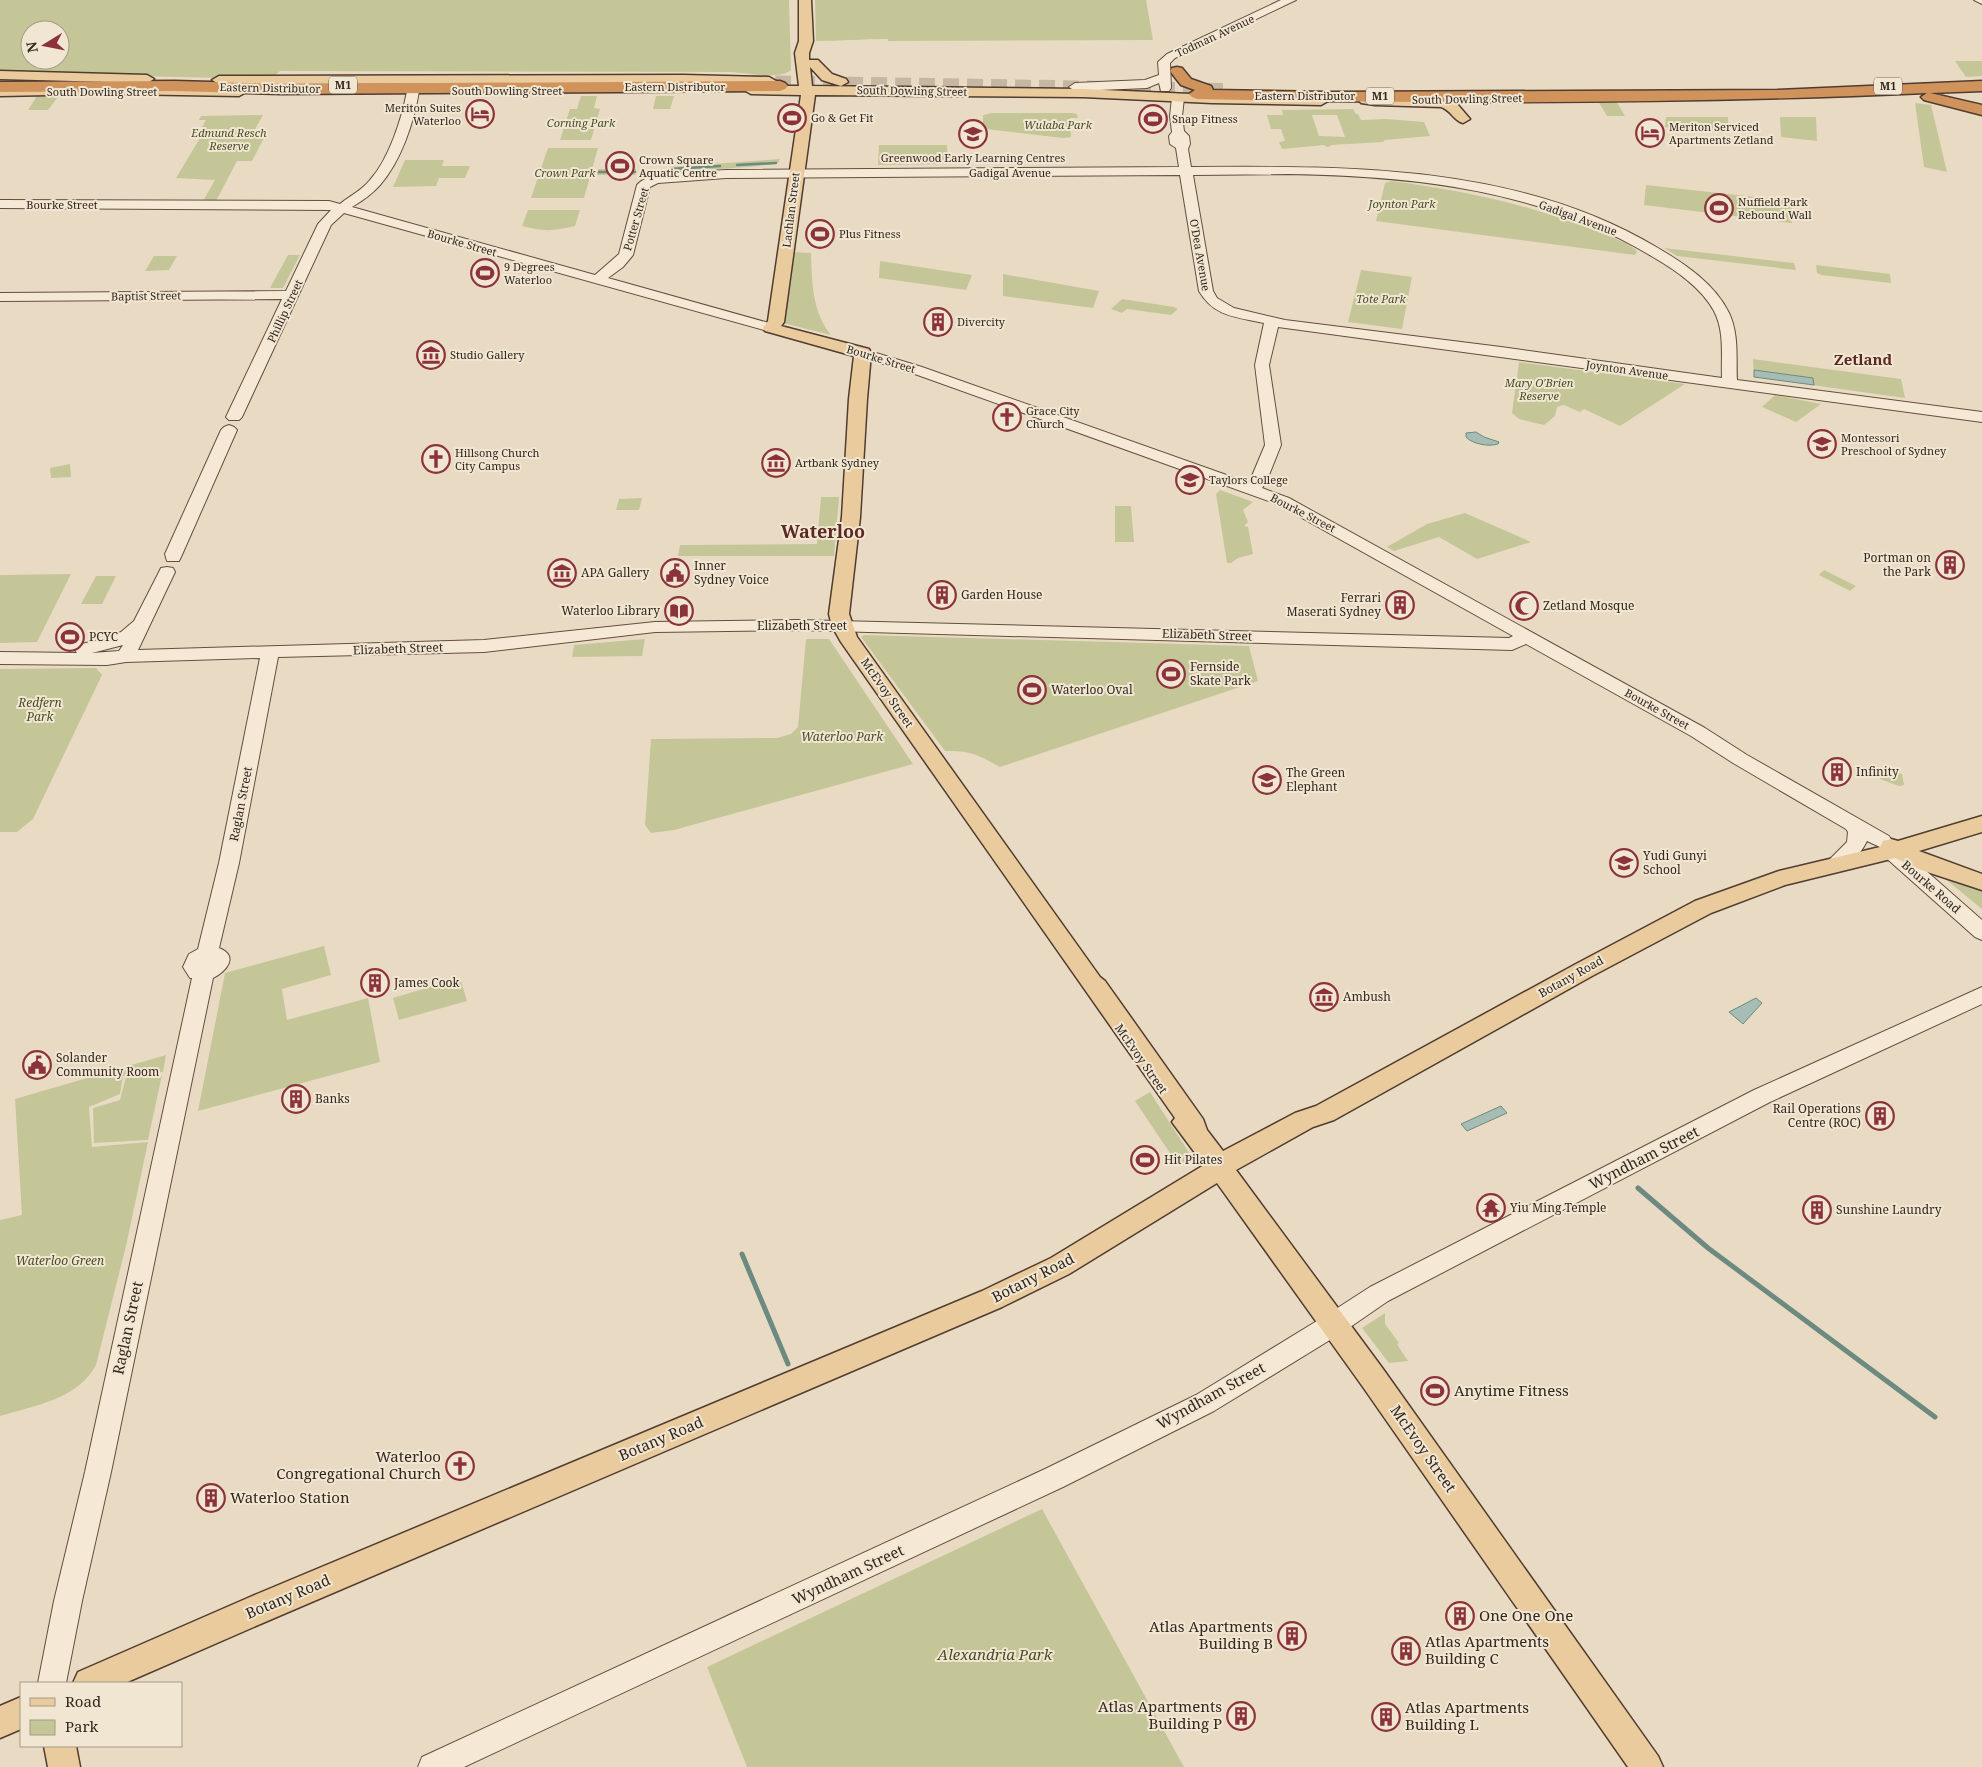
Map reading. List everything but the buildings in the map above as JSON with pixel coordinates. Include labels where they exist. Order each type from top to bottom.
[{"type":"highway","points":[[280,85],[655,79]]},
{"type":"highway","name":"M1","points":[[1827,91],[1982,81]]},
{"type":"highway","name":"Eastern Distributor","points":[[0,83],[165,82],[280,85],[686,83]]},
{"type":"highway","name":"Eastern Distributor","points":[[0,87],[175,86],[281,89],[774,84]]},
{"type":"highway","points":[[1982,87],[1968,94],[1971,99],[1982,104]]},
{"type":"highway","name":"M1","points":[[1609,90],[1827,91],[1982,87]]},
{"type":"highway","points":[[1173,93],[1609,90]]},
{"type":"highway","name":"Eastern Distributor","points":[[1307,93],[1609,90]]},
{"type":"highway","name":"South Dowling Street","points":[[1562,96],[1726,95],[1827,91]]},
{"type":"highway","name":"Eastern Distributor","points":[[1205,94],[1312,97],[1562,96]]},
{"type":"highway","points":[[1726,95],[1916,95],[1945,100],[1982,110]]},
{"type":"main road","name":"Lachlan Street","points":[[771,328],[776,322],[806,112],[808,77],[802,53],[805,44],[805,0]]},
{"type":"main road","name":"Todman Avenue","points":[[1173,93],[1164,62],[1171,56],[1290,0]]},
{"type":"main road","name":"Todman Avenue","points":[[1173,93],[1178,62],[1182,58],[1300,0]]},
{"type":"main road","name":"South Dowling Street","points":[[0,75],[267,81],[655,79],[774,84],[808,77],[841,82],[1075,87],[1173,93]]},
{"type":"main road","name":"South Dowling Street","points":[[0,92],[412,98],[440,91],[808,77],[1083,93],[1173,93]]},
{"type":"main road","points":[[808,77],[827,77],[841,82]]},
{"type":"main road","points":[[1173,93],[1187,104],[1205,94]]},
{"type":"main road","name":"O'Dea Avenue","points":[[1173,93],[1178,133],[1175,136],[1176,145],[1182,149],[1187,169],[1200,265],[1208,296],[1218,305],[1229,311],[1272,322]]},
{"type":"main road","name":"South Dowling Street","points":[[1205,94],[1366,100],[1562,96]]},
{"type":"main road","name":"Phillip Street","points":[[126,656],[170,565],[173,554],[231,424],[325,224],[341,209],[370,189],[380,178],[412,98]]},
{"type":"main road","points":[[1366,100],[1445,104],[1455,109],[1463,120],[1462,108],[1470,103],[1536,98]]},
{"type":"main road","name":"Gadigal Avenue","points":[[653,180],[726,174],[796,172],[1187,169],[1366,172],[1462,184],[1545,204],[1601,224],[1658,254],[1694,280],[1708,293],[1721,311],[1730,342],[1730,384]]},
{"type":"main road","name":"Potter Street","points":[[597,280],[618,264],[626,255],[634,230],[644,185],[653,180]]},
{"type":"main road","name":"Bourke Street","points":[[0,204],[329,205],[863,353],[917,370],[1253,489],[1298,508],[1698,732],[1827,796],[1899,847]]},
{"type":"main road","name":"Baptist Street","points":[[0,297],[292,295]]},
{"type":"main road","points":[[1253,489],[1259,480],[1273,445],[1262,365],[1272,322]]},
{"type":"main road","name":"Joynton Avenue","points":[[1272,322],[1982,417]]},
{"type":"main road","name":"McEvoy Street","points":[[863,353],[858,399],[851,517],[839,614],[848,638],[1092,983],[1092,989],[1189,1128],[1195,1133],[1334,1324],[1647,1767]]},
{"type":"main road","points":[[69,651],[112,644],[128,636],[141,624]]},
{"type":"main road","name":"Elizabeth Street","points":[[0,658],[107,659],[126,656],[508,645],[655,627],[842,626],[1480,641],[1512,644],[1520,640],[1524,634]]},
{"type":"main road","name":"Elizabeth Street","points":[[1480,641],[1562,665],[1608,682]]},
{"type":"main road","name":"Elizabeth Street","points":[[0,651],[112,652],[126,656]]},
{"type":"main road","name":"Raglan Street","points":[[52,1682],[68,1600],[98,1472],[229,863],[270,653]]},
{"type":"main road","name":"Bourke Street","points":[[1698,732],[1740,759],[1852,823],[1899,847]]},
{"type":"main road","name":"Botany Road","points":[[1899,847],[1982,810]]},
{"type":"main road","points":[[1835,864],[1850,851],[1857,841],[1858,832],[1852,823]]},
{"type":"main road","name":"Botany Road","points":[[91,1682],[261,1608],[992,1299],[1060,1266],[1221,1169],[1243,1160],[1308,1125],[1319,1115],[1688,914],[1779,879],[1835,864],[1861,860],[1899,847],[1982,824]]},
{"type":"main road","points":[[1899,847],[1982,874]]},
{"type":"main road","points":[[1899,847],[1982,882]]},
{"type":"main road","name":"Bourke Road","points":[[1899,847],[1982,918]]},
{"type":"main road","name":"Bourke Road","points":[[1899,847],[1982,932]]},
{"type":"main road","name":"Wyndham Street","points":[[432,1767],[693,1648],[1054,1478],[1205,1403],[1334,1324],[1379,1294],[1762,1096],[1980,995]]},
{"type":"main road","points":[[0,1722],[20,1713]]},
{"type":"main road","points":[[60,1747],[64,1767]]},
{"type":"green space","points":[[0,0],[789,0],[791,70],[779,75],[731,72],[280,71],[271,79],[0,73]]},
{"type":"green space","points":[[815,0],[1146,0],[1153,40],[888,41],[888,39],[816,41]]},
{"type":"green space","points":[[1955,61],[1982,61],[1982,76],[1966,77]]},
{"type":"green space","points":[[37,96],[58,97],[48,110],[28,110]]},
{"type":"green space","name":"Corning Park","points":[[581,96],[597,96],[594,108],[600,109],[591,140],[560,140],[570,109],[577,109]]},
{"type":"green space","points":[[656,96],[674,96],[670,109],[653,109]]},
{"type":"green space","points":[[1598,101],[1616,101],[1625,116],[1607,116]]},
{"type":"green space","points":[[1915,103],[1931,105],[1947,172],[1924,167]]},
{"type":"green space","points":[[1353,109],[1361,120],[1387,119],[1424,122],[1430,136],[1385,140],[1383,142],[1282,149],[1279,142],[1285,141],[1281,129],[1271,129],[1267,115],[1283,115],[1282,110]],"holes":[[[1312,115],[1337,115],[1345,137],[1319,136]]]},
{"type":"green space","name":"Wulaba Park","points":[[992,113],[1072,113],[1077,114],[1078,118],[1070,118],[1071,137],[1063,138],[983,128],[983,115]]},
{"type":"green space","name":"Edmund Resch Reserve","points":[[263,115],[253,133],[266,134],[252,161],[237,161],[216,201],[203,201],[215,180],[176,178],[206,128],[202,127],[206,120],[199,120],[201,116]]},
{"type":"green space","points":[[1666,117],[1728,117],[1728,133],[1665,127]]},
{"type":"green space","points":[[1780,117],[1816,117],[1817,141],[1781,137]]},
{"type":"green space","points":[[879,145],[947,145],[948,164],[878,165]]},
{"type":"green space","name":"Crown Park","points":[[548,148],[598,148],[584,198],[531,198]]},
{"type":"green space","points":[[780,159],[778,163],[760,166],[668,173],[670,167]]},
{"type":"green space","points":[[405,160],[444,160],[442,166],[470,166],[465,178],[439,178],[436,186],[393,187]]},
{"type":"green space","points":[[598,169],[636,169],[635,175],[597,175]]},
{"type":"green space","name":"Joynton Park","points":[[1392,181],[1471,194],[1546,213],[1623,242],[1637,251],[1635,255],[1376,221],[1385,183]]},
{"type":"green space","points":[[1646,185],[1791,201],[1792,223],[1644,205]]},
{"type":"green space","points":[[528,210],[580,210],[575,226],[549,230],[522,226]]},
{"type":"green space","points":[[1664,248],[1794,263],[1796,270],[1677,256]]},
{"type":"green space","points":[[793,252],[811,253],[814,296],[820,316],[831,335],[783,323]]},
{"type":"green space","points":[[288,255],[300,255],[283,288],[270,288]]},
{"type":"green space","points":[[154,256],[177,256],[169,270],[145,271]]},
{"type":"green space","points":[[880,261],[972,275],[966,290],[879,278]]},
{"type":"green space","points":[[1816,265],[1890,274],[1891,283],[1821,275],[1817,273]]},
{"type":"green space","name":"Tote Park","points":[[1361,270],[1412,277],[1402,329],[1348,322]]},
{"type":"green space","points":[[1003,274],[1099,291],[1093,308],[1003,296]]},
{"type":"green space","points":[[1122,299],[1178,309],[1171,315],[1127,309],[1122,313],[1111,309]]},
{"type":"green space","points":[[1753,359],[1901,379],[1905,398],[1754,377]]},
{"type":"green space","name":"Mary O'Brien Reserve","points":[[1519,362],[1685,384],[1620,426],[1584,409],[1580,412],[1564,405],[1557,407],[1555,416],[1544,425],[1519,419],[1512,413]]},
{"type":"green space","points":[[1775,395],[1821,404],[1796,422],[1762,407]]},
{"type":"green space","points":[[70,464],[71,477],[51,478],[50,468]]},
{"type":"green space","points":[[1220,490],[1253,502],[1243,510],[1248,522],[1244,526],[1248,527],[1253,554],[1238,558],[1231,563],[1227,563],[1216,494]]},
{"type":"green space","points":[[821,497],[839,497],[834,556],[678,556],[680,545],[817,544]]},
{"type":"green space","points":[[642,498],[639,510],[616,510],[619,499]]},
{"type":"green space","points":[[1115,506],[1131,506],[1134,542],[1115,542]]},
{"type":"green space","points":[[1465,513],[1531,542],[1477,559],[1439,537],[1394,551],[1387,547],[1427,524]]},
{"type":"green space","points":[[1824,570],[1856,586],[1850,591],[1819,575]]},
{"type":"green space","points":[[71,574],[37,642],[0,643],[0,575]]},
{"type":"green space","points":[[96,576],[116,576],[102,604],[81,604]]},
{"type":"green space","name":"Waterloo Park","points":[[864,635],[1249,646],[1258,681],[1000,767],[974,754],[961,751],[945,751],[861,637]]},
{"type":"green space","points":[[645,639],[642,656],[572,657],[574,645]]},
{"type":"green space","name":"Waterloo Park","points":[[806,639],[829,639],[913,764],[674,830],[651,833],[645,825],[651,739],[777,738],[791,734],[798,727]]},
{"type":"green space","name":"Redfern Park","points":[[96,668],[102,675],[33,819],[17,832],[0,832],[0,669]]},
{"type":"green space","points":[[1889,766],[1895,772],[1902,774],[1904,785],[1899,786],[1880,779],[1879,774],[1885,767]]},
{"type":"green space","points":[[1943,877],[1982,889],[1982,909]]},
{"type":"green space","points":[[324,946],[331,975],[282,989],[287,1020],[368,998],[380,1062],[198,1111],[225,973]]},
{"type":"green space","points":[[460,978],[467,1001],[399,1020],[393,998]]},
{"type":"green space","name":"Waterloo Green","points":[[166,1055],[163,1072],[123,1076],[120,1094],[89,1107],[92,1147],[148,1142],[126,1246],[96,1365],[88,1377],[78,1386],[54,1400],[0,1416],[0,1220],[22,1215],[15,1099]]},
{"type":"green space","points":[[162,1075],[148,1140],[94,1143],[93,1108],[120,1100],[126,1077]]},
{"type":"green space","points":[[1150,1092],[1193,1159],[1178,1165],[1135,1101]]},
{"type":"green space","points":[[1385,1313],[1385,1324],[1399,1343],[1397,1344],[1408,1361],[1389,1363],[1362,1328]]},
{"type":"green space","name":"Alexandria Park","points":[[1042,1509],[1184,1767],[747,1767],[707,1667]]},
{"type":"shaded area","points":[[1754,370],[1813,378],[1814,385],[1754,377]]},
{"type":"shaded area","points":[[1476,432],[1499,442],[1494,445],[1481,444],[1466,437],[1466,433]]},
{"type":"shaded area","points":[[1756,998],[1762,1003],[1743,1024],[1729,1012]]},
{"type":"shaded area","points":[[1501,1106],[1507,1113],[1467,1131],[1461,1124]]},
{"type":"waterway","points":[[737,165],[776,163]]},
{"type":"waterway","points":[[671,169],[720,166]]},
{"type":"waterway","points":[[598,172],[618,172]]},
{"type":"waterway","points":[[622,172],[635,172]]},
{"type":"waterway","points":[[1638,1188],[1708,1248],[1935,1417]]},
{"type":"waterway","points":[[742,1254],[788,1364]]},
{"type":"tunnel","points":[[751,83],[1229,91]]},
{"type":"place","name":"Meriton Suites Waterloo","points":[[480,114]]},
{"type":"place","name":"Go & Get Fit","points":[[792,118]]},
{"type":"place","name":"Snap Fitness","points":[[1153,119]]},
{"type":"place","name":"Meriton Serviced Apartments Zetland","points":[[1650,133]]},
{"type":"place","name":"Greenwood Early Learning Centres","points":[[973,134]]},
{"type":"place","name":"Crown Square Aquatic Centre","points":[[620,166]]},
{"type":"place","name":"Nuffield Park Rebound Wall","points":[[1719,208]]},
{"type":"place","name":"Plus Fitness","points":[[820,234]]},
{"type":"place","name":"9 Degrees Waterloo","points":[[485,273]]},
{"type":"place","name":"Divercity","points":[[938,322]]},
{"type":"place","name":"Studio Gallery","points":[[431,355]]},
{"type":"place","name":"Grace City Church","points":[[1007,417]]},
{"type":"place","name":"Montessori Preschool of Sydney","points":[[1822,444]]},
{"type":"place","name":"Hillsong Church City Campus","points":[[436,459]]},
{"type":"place","name":"Artbank Sydney","points":[[776,463]]},
{"type":"place","name":"Taylors College","points":[[1190,480]]},
{"type":"place","name":"Portman on the Park","points":[[1950,565]]},
{"type":"place","name":"APA Gallery","points":[[562,573]]},
{"type":"place","name":"Inner Sydney Voice","points":[[675,573]]},
{"type":"place","name":"Garden House","points":[[942,595]]},
{"type":"place","name":"Ferrari Maserati Sydney","points":[[1400,605]]},
{"type":"place","name":"Zetland Mosque","points":[[1524,606]]},
{"type":"place","name":"Waterloo Library","points":[[679,611]]},
{"type":"place","name":"PCYC","points":[[70,637]]},
{"type":"place","name":"Fernside Skate Park","points":[[1171,674]]},
{"type":"place","name":"Waterloo Oval","points":[[1032,690]]},
{"type":"place","name":"Infinity","points":[[1837,772]]},
{"type":"place","name":"The Green Elephant","points":[[1267,780]]},
{"type":"place","name":"Yudi Gunyi School","points":[[1624,863]]},
{"type":"place","name":"James Cook","points":[[375,983]]},
{"type":"place","name":"Ambush","points":[[1324,997]]},
{"type":"place","name":"Solander Community Room","points":[[37,1065]]},
{"type":"place","name":"Banks","points":[[296,1099]]},
{"type":"place","name":"Rail Operations Centre (ROC)","points":[[1880,1116]]},
{"type":"place","name":"Hit Pilates","points":[[1145,1160]]},
{"type":"place","name":"Yiu Ming Temple","points":[[1491,1208]]},
{"type":"place","name":"Sunshine Laundry","points":[[1817,1210]]},
{"type":"place","name":"Anytime Fitness","points":[[1435,1391]]},
{"type":"place","name":"Waterloo Congregational Church","points":[[460,1466]]},
{"type":"place","name":"Waterloo Station","points":[[211,1498]]},
{"type":"place","name":"One One One","points":[[1460,1616]]},
{"type":"place","name":"Atlas Apartments Building B","points":[[1292,1636]]},
{"type":"place","name":"Atlas Apartments Building C","points":[[1406,1651]]},
{"type":"place","name":"Atlas Apartments Building P","points":[[1241,1716]]},
{"type":"place","name":"Atlas Apartments Building L","points":[[1386,1717]]},
{"type":"district","name":"Zetland","points":[[1863,360]]},
{"type":"district","name":"Waterloo","points":[[823,532]]}]
